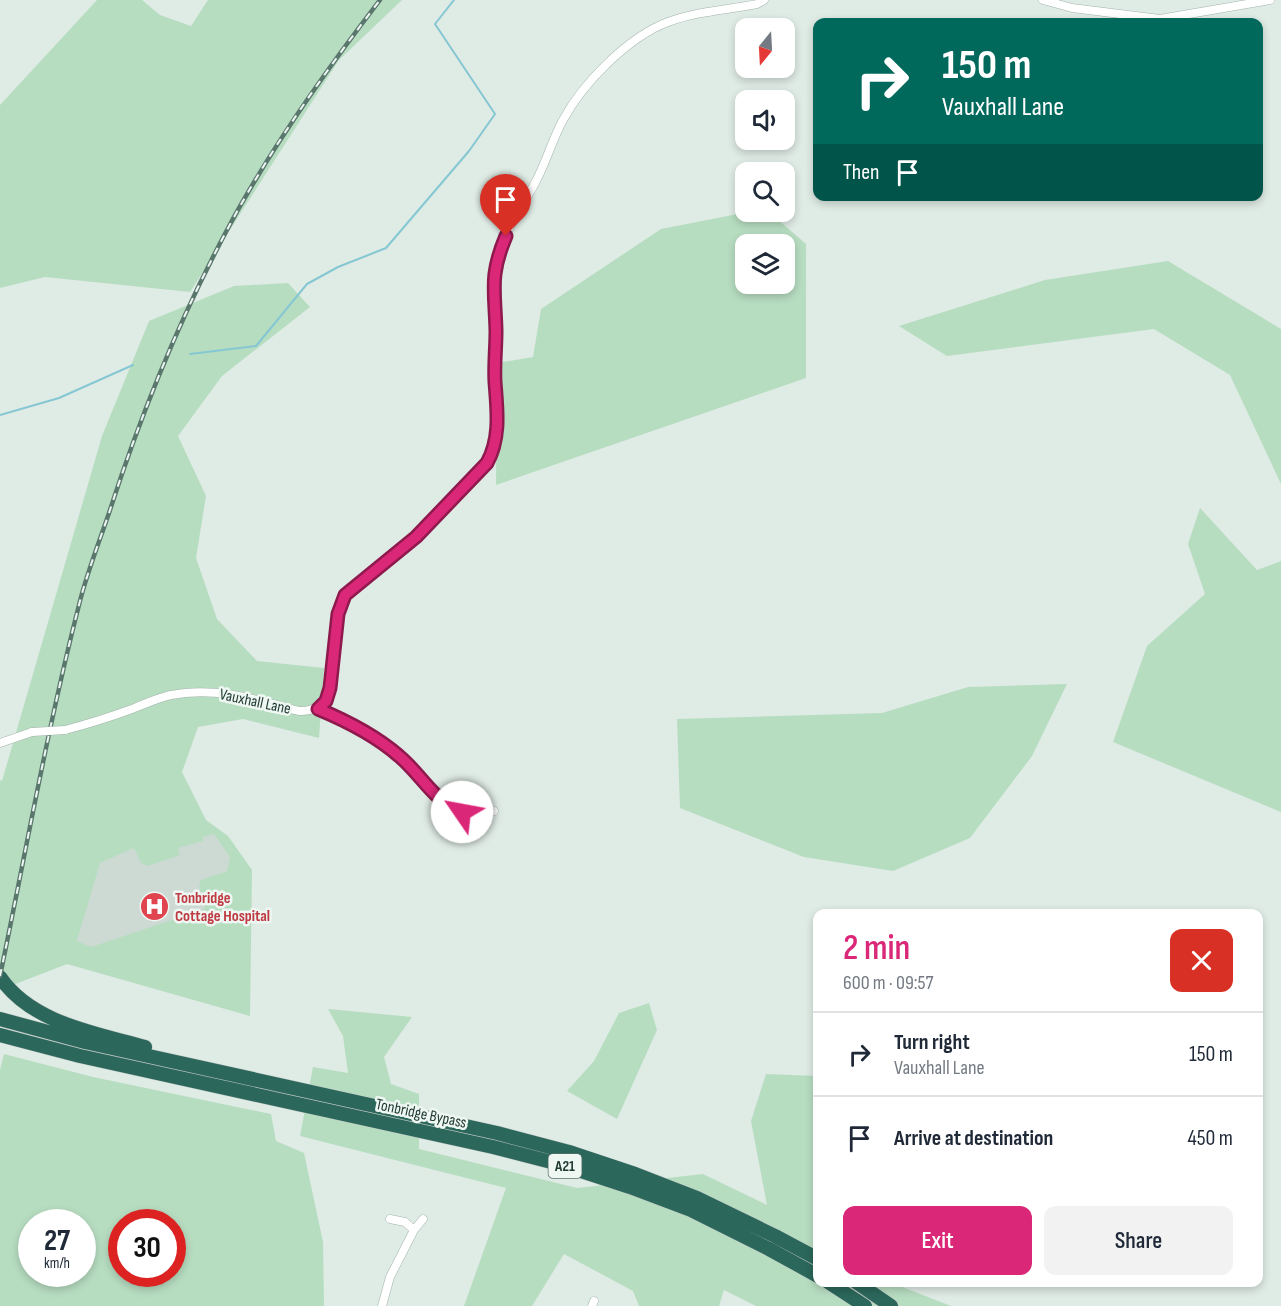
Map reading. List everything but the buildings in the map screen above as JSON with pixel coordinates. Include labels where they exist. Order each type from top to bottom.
[{"type":"highway","points":[[0,977],[5,985],[26,1003],[72,1026],[227,1068],[279,1085]]},
{"type":"highway","name":"Tonbridge Bypass","points":[[0,1019],[85,1042],[497,1133],[568,1152],[697,1198],[813,1256]]},
{"type":"highway","name":"Tonbridge Bypass","points":[[0,1035],[80,1056],[492,1147],[563,1165],[691,1210],[813,1273]]},
{"type":"highway","points":[[836,1287],[865,1306]]},
{"type":"highway","points":[[863,1287],[891,1306]]},
{"type":"street","points":[[494,812],[462,812],[452,808],[400,757],[351,723],[318,709],[326,701],[330,688],[338,614],[345,595],[416,537],[492,455],[498,402],[495,383],[494,269],[512,222],[541,172],[563,120],[596,75],[643,36],[665,23],[684,17],[747,6],[764,0]]},
{"type":"street","points":[[1043,0],[1083,9],[1152,18]]},
{"type":"street","points":[[1166,18],[1270,0]]},
{"type":"street","name":"Vauxhall Lane","points":[[0,743],[32,732],[65,730],[99,721],[168,695],[183,693],[237,695],[299,711],[307,712],[318,709]]},
{"type":"street","points":[[390,1219],[405,1222],[414,1230]]},
{"type":"street","points":[[382,1306],[394,1269],[414,1230],[423,1219]]},
{"type":"shaded area","name":"Tonbridge Cottage Hospital","points":[[198,813],[240,863],[229,991],[60,951],[91,825]]},
{"type":"green space","points":[[97,0],[142,0],[160,15],[191,26],[208,0],[402,0],[339,60],[190,292],[45,277],[0,288],[0,105]]},
{"type":"green space","points":[[735,215],[735,222],[781,222],[794,234],[735,234],[735,294],[795,294],[795,234],[806,244],[806,378],[496,485],[497,363],[533,357],[541,309],[661,229]]},
{"type":"green space","points":[[1168,261],[1281,329],[1281,484],[1230,375],[1154,329],[947,356],[899,326],[1045,280]]},
{"type":"green space","points":[[288,283],[310,307],[222,376],[178,436],[206,496],[196,558],[217,619],[257,661],[324,668],[319,738],[243,719],[198,727],[182,772],[206,820],[228,836],[252,870],[250,1016],[67,964],[0,990],[0,780],[2,781],[102,436],[149,321],[234,286]],"holes":[[[214,834],[230,857],[227,871],[201,880],[199,886],[205,909],[91,947],[77,941],[100,863],[134,848],[141,863],[148,866],[180,855],[178,848],[203,841],[203,837]]]},
{"type":"green space","points":[[1200,508],[1257,570],[1281,561],[1281,812],[1113,742],[1147,646],[1205,594],[1188,544]]},
{"type":"green space","points":[[1067,684],[1032,756],[970,838],[893,871],[804,857],[680,808],[677,719],[882,713],[968,687]]},
{"type":"green space","points":[[649,1003],[657,1030],[617,1119],[567,1091],[594,1061],[619,1013]]},
{"type":"green space","points":[[328,1009],[412,1017],[384,1057],[391,1084],[419,1094],[419,1149],[577,1188],[703,1174],[767,1205],[751,1121],[766,1074],[813,1076],[813,1287],[902,1287],[951,1306],[756,1306],[724,1290],[719,1306],[639,1306],[633,1291],[564,1254],[532,1306],[464,1306],[506,1188],[300,1136],[313,1067],[348,1073],[343,1036]]},
{"type":"green space","points":[[4,1054],[93,1077],[271,1114],[276,1141],[304,1153],[323,1242],[324,1306],[0,1306],[0,1070]]},
{"type":"waterway","points":[[190,354],[256,346],[307,284],[338,267],[386,248],[469,151],[495,114],[435,24],[454,0]]},
{"type":"waterway","points":[[0,415],[59,398],[133,365]]},
{"type":"railway","points":[[0,976],[47,741],[80,601],[90,566],[148,403],[209,264],[261,170],[299,112],[380,0]]},
{"type":"place","name":"Tonbridge Cottage Hospital","points":[[154,907]]},
{"type":"route","points":[[462,812],[442,800],[400,757],[373,737],[351,723],[318,709],[326,701],[330,688],[339,607],[345,595],[416,537],[492,455],[498,418],[493,282],[494,269],[506,236]]}]
